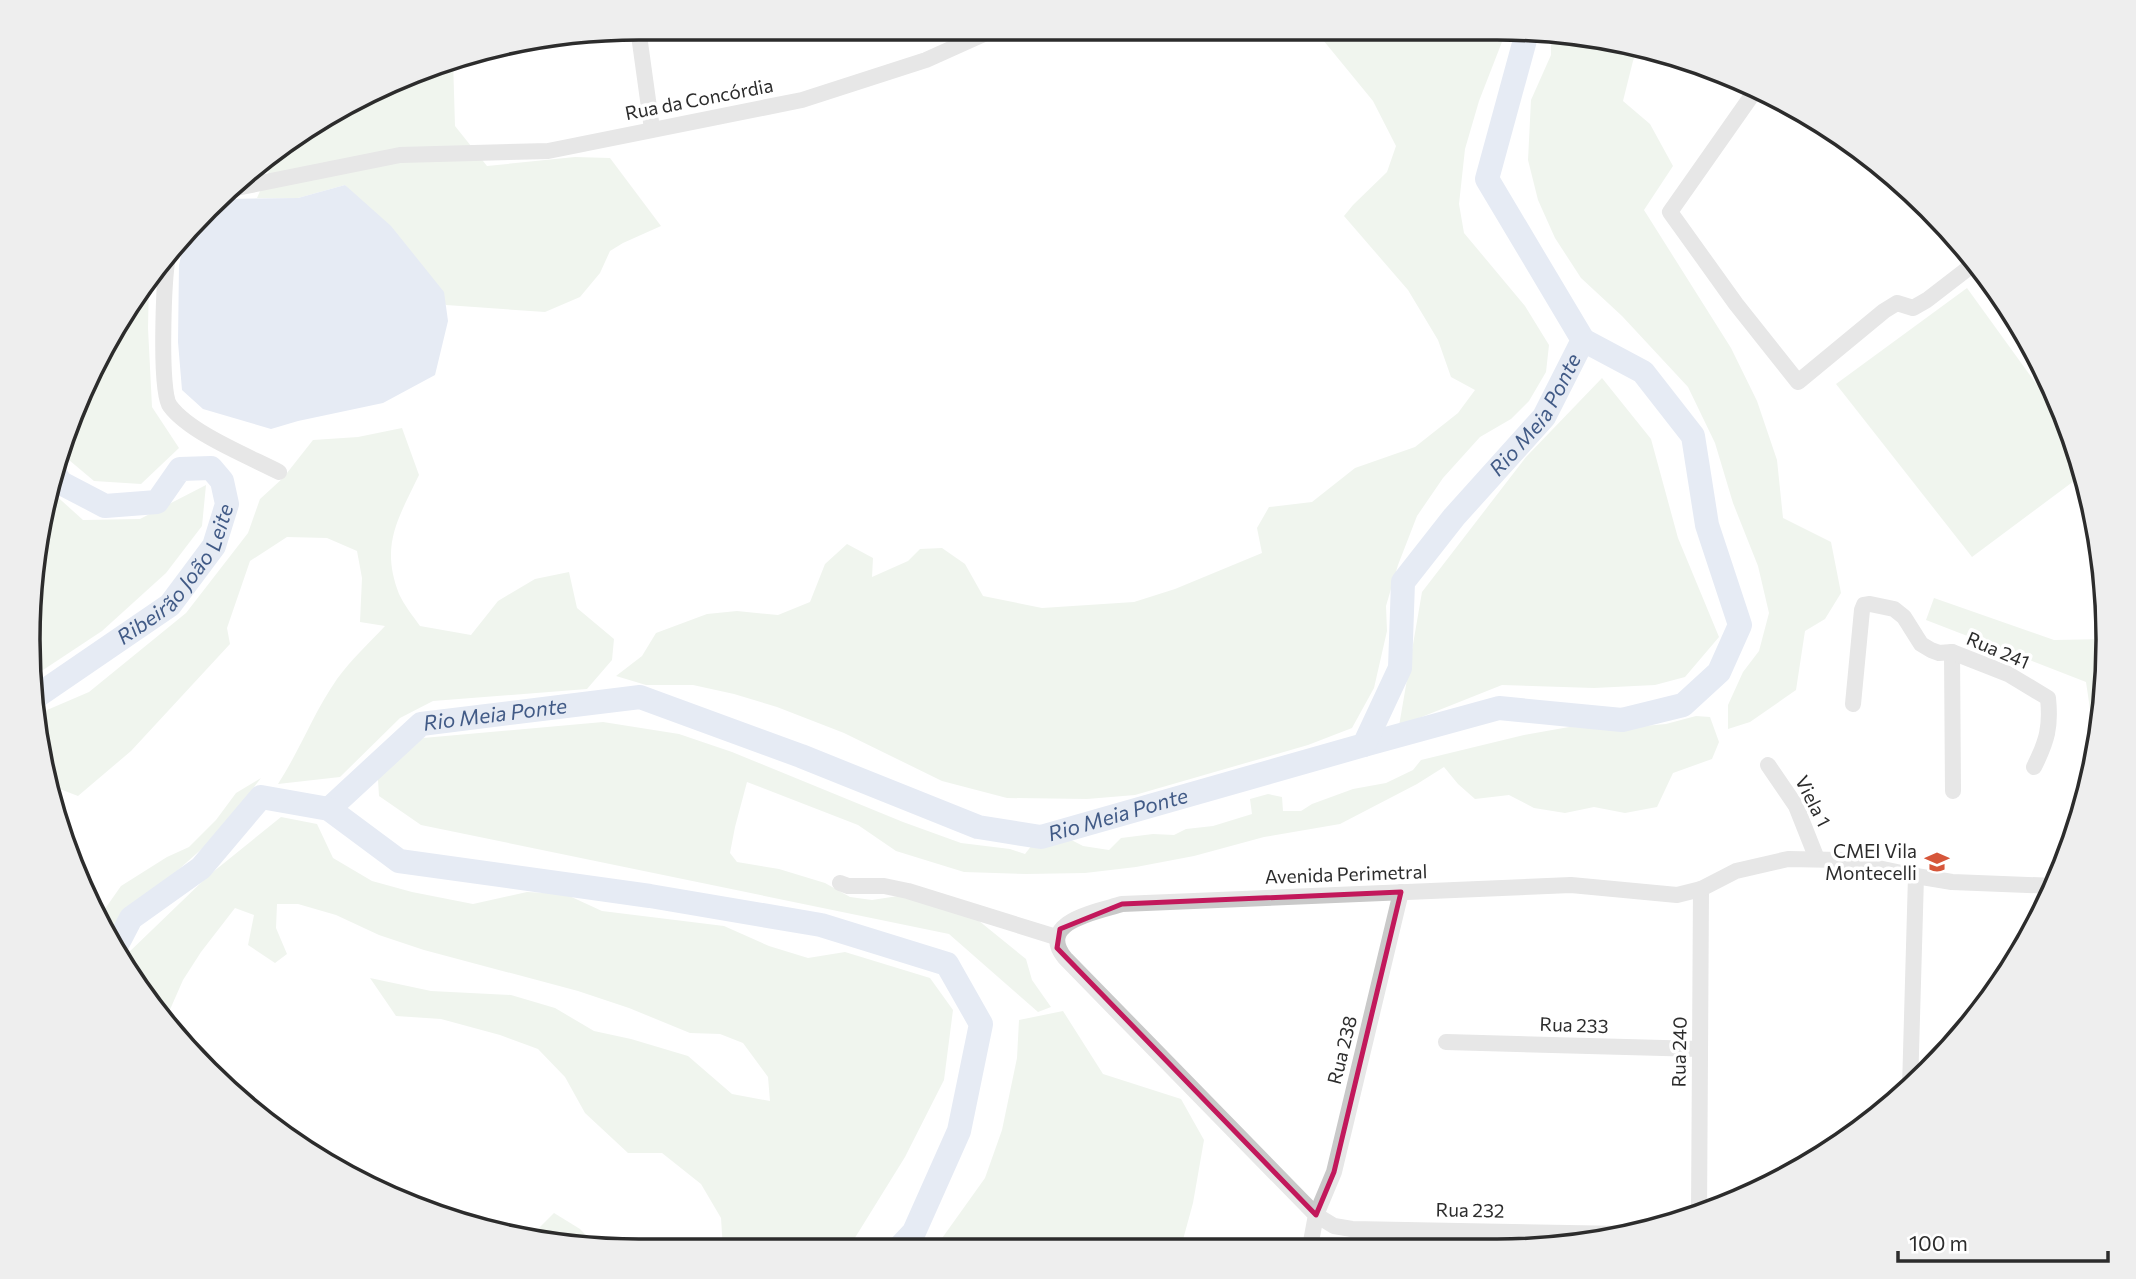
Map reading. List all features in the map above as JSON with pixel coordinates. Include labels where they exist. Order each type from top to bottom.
[{"type":"street","points":[[640,40],[652,130]]},
{"type":"street","name":"Rua da Concórdia","points":[[248,186],[400,155],[548,151],[802,100],[926,60],[971,40]]},
{"type":"street","points":[[1751,97],[1670,212],[1736,304],[1798,382],[1884,311],[1897,303],[1913,308],[1967,269]]},
{"type":"street","points":[[167,272],[164,380],[167,403],[187,424],[279,472]]},
{"type":"street","points":[[1853,704],[1864,605],[1894,609],[1904,617],[1921,644],[1939,653],[1952,652]]},
{"type":"street","name":"Rua 241","points":[[1953,791],[1952,652],[2008,674],[2048,698],[2051,721],[2042,752],[2034,767]]},
{"type":"street","name":"Viela 1","points":[[1768,765],[1796,806],[1817,859]]},
{"type":"street","name":"Avenida Perimetral","points":[[1056,937],[1060,929],[1085,915],[1122,904],[1571,885],[1677,895],[1701,889],[1736,870],[1788,859],[1840,860],[1952,882],[2043,886]]},
{"type":"street","points":[[1910,1072],[1916,876]]},
{"type":"street","points":[[840,883],[848,886],[884,886],[908,891],[1056,937],[1057,948],[1065,958],[1316,1215],[1312,1239]]},
{"type":"street","name":"Rua 240","points":[[1699,1203],[1701,889]]},
{"type":"street","name":"Rua 238","points":[[1316,1215],[1334,1172],[1401,892]]},
{"type":"street","name":"Rua 233","points":[[1446,1042],[1700,1049]]},
{"type":"street","name":"Rua 232","points":[[1316,1215],[1334,1226],[1352,1230],[1500,1239]]},
{"type":"highlighted area","points":[[1401,892],[1334,1172],[1316,1215],[1065,958],[1057,948],[1060,929],[1122,904]]},
{"type":"green space","points":[[1323,40],[1503,40],[1479,101],[1465,149],[1459,204],[1464,233],[1525,306],[1549,345],[1546,372],[1529,401],[1511,419],[1480,437],[1443,478],[1417,516],[1386,606],[1387,631],[1374,688],[1352,728],[1308,745],[1135,795],[1087,799],[1007,798],[942,781],[844,733],[777,707],[693,685],[646,685],[616,676],[642,656],[656,633],[707,614],[737,611],[778,615],[810,602],[825,564],[847,544],[873,558],[872,577],[908,561],[920,549],[942,548],[965,564],[983,596],[1042,608],[1134,602],[1175,589],[1262,553],[1257,528],[1269,507],[1312,502],[1355,468],[1415,447],[1458,413],[1475,390],[1451,377],[1438,340],[1408,290],[1344,216],[1387,172],[1396,146],[1373,101]]},
{"type":"green space","points":[[1551,43],[1634,57],[1623,101],[1650,124],[1673,166],[1644,210],[1731,348],[1757,401],[1777,460],[1783,518],[1831,542],[1841,593],[1825,619],[1805,631],[1796,690],[1750,722],[1728,729],[1728,705],[1743,672],[1759,651],[1769,613],[1758,566],[1733,503],[1715,443],[1688,387],[1622,316],[1581,278],[1555,238],[1538,200],[1528,160],[1531,100],[1551,55]]},
{"type":"green space","points":[[453,70],[455,126],[487,166],[575,157],[610,158],[661,226],[610,251],[600,273],[580,297],[545,312],[446,305],[345,185],[298,198],[257,198],[270,168],[307,141],[374,102]]},
{"type":"green space","points":[[1967,288],[2042,392],[2074,481],[1972,557],[1836,384]]},
{"type":"green space","points":[[149,296],[152,407],[179,448],[141,484],[94,481],[69,460],[102,374]]},
{"type":"green space","points":[[1602,378],[1651,439],[1678,538],[1719,637],[1685,677],[1655,685],[1594,688],[1502,685],[1399,726],[1422,592],[1526,457]]},
{"type":"green space","points":[[402,428],[419,475],[398,519],[391,546],[391,561],[399,594],[420,626],[471,635],[498,601],[535,579],[569,572],[577,608],[614,639],[612,660],[587,689],[433,701],[400,718],[340,777],[278,784],[337,679],[385,626],[360,622],[362,578],[357,551],[327,538],[287,537],[250,561],[227,628],[230,644],[131,751],[78,796],[60,789],[44,711],[89,692],[186,613],[248,533],[260,499],[283,478],[313,440],[358,437]]},
{"type":"green space","points":[[206,485],[202,526],[166,573],[102,631],[42,671],[40,640],[45,561],[58,497],[83,520],[140,519]]},
{"type":"green space","points":[[1934,598],[2054,640],[2096,639],[2092,709],[2086,682],[1926,620]]},
{"type":"green space","points":[[1696,716],[1710,717],[1719,742],[1712,759],[1673,773],[1657,807],[1625,813],[1594,807],[1565,813],[1534,808],[1509,795],[1475,799],[1444,767],[1340,824],[1264,837],[1194,856],[1085,873],[964,872],[896,851],[858,825],[747,782],[730,853],[737,862],[779,869],[825,883],[850,897],[872,900],[898,896],[968,912],[1026,959],[1032,980],[1051,1007],[1038,1012],[949,934],[421,825],[379,796],[377,764],[423,738],[603,722],[679,734],[732,752],[961,843],[1010,849],[1025,854],[1032,845],[1056,832],[1083,846],[1109,850],[1121,838],[1153,834],[1174,835],[1186,829],[1213,826],[1252,814],[1250,799],[1268,794],[1282,797],[1283,811],[1301,811],[1312,804],[1353,789],[1386,783],[1413,770],[1421,760],[1524,735],[1569,727],[1622,728],[1666,724]]},
{"type":"green space","points":[[261,778],[215,837],[158,888],[132,905],[117,932],[104,909],[121,886],[167,857],[189,847],[216,820],[236,793]]},
{"type":"green space","points":[[281,817],[317,824],[333,858],[372,881],[412,892],[473,904],[527,892],[565,894],[602,911],[724,926],[769,946],[808,958],[845,952],[930,978],[953,1010],[944,1080],[905,1157],[854,1239],[722,1239],[721,1218],[701,1184],[662,1153],[628,1153],[585,1113],[565,1077],[538,1049],[500,1035],[441,1019],[396,1016],[370,978],[431,991],[511,995],[555,1008],[594,1031],[688,1056],[732,1094],[770,1101],[768,1077],[743,1043],[720,1034],[690,1033],[578,991],[424,950],[379,935],[336,915],[298,904],[277,904],[276,928],[287,954],[275,963],[248,945],[254,915],[235,908],[183,980],[169,1011],[129,952],[208,876]]},
{"type":"green space","points":[[1063,1011],[1103,1074],[1181,1099],[1204,1140],[1193,1203],[1183,1239],[941,1239],[985,1178],[1002,1130],[1017,1058],[1019,1020]]},
{"type":"green space","points":[[554,1213],[587,1236],[561,1234],[537,1230]]},
{"type":"water","points":[[345,185],[391,226],[444,292],[448,321],[435,375],[383,403],[271,429],[203,409],[182,390],[178,342],[179,265],[182,253],[189,244],[234,199],[298,198]]},
{"type":"waterway","name":"Rio Meia Ponte","points":[[329,809],[421,724],[640,697],[801,756],[978,827],[1041,837],[1364,745],[1400,668],[1403,582],[1454,517],[1544,417],[1583,340],[1487,179],[1525,41]]},
{"type":"waterway","name":"Rio Meia Ponte","points":[[1364,745],[1499,708],[1622,720],[1683,705],[1719,672],[1740,625],[1707,525],[1693,436],[1643,372],[1583,340]]},
{"type":"waterway","name":"Ribeirão João Leite","points":[[43,692],[170,605],[214,546],[227,504],[222,481],[211,468],[180,469],[157,502],[105,506],[61,483]]},
{"type":"waterway","name":"Rio Meia Ponte","points":[[121,938],[131,918],[201,868],[261,797],[329,809],[399,861],[650,896],[821,925],[947,964],[981,1024],[959,1131],[914,1232],[907,1239]]},
{"type":"place","name":"CMEI Vila Montecelli","points":[[1937,862]]}]
